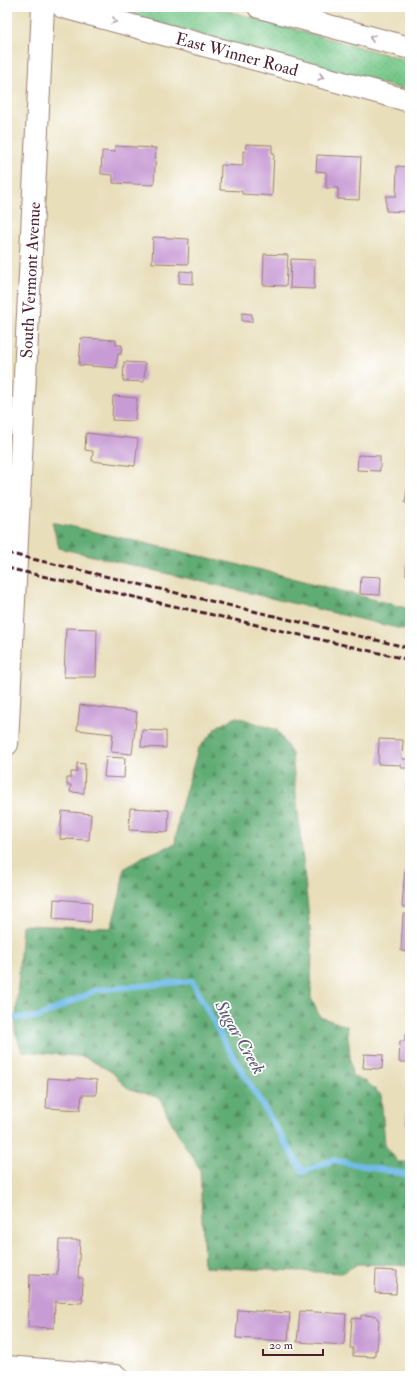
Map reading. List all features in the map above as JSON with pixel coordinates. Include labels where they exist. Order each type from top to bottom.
[{"type":"street","name":"South Vermont Avenue","points":[[7,744],[43,7]]},
{"type":"street","name":"East Winner Road","points":[[63,7],[410,101]]},
{"type":"street","points":[[259,7],[410,48]]},
{"type":"street","points":[[7,1367],[116,1376]]},
{"type":"green space","points":[[97,7],[213,7],[410,61],[410,91]]},
{"type":"green space","points":[[52,522],[266,571],[410,609],[410,631],[59,548]]},
{"type":"green space","points":[[237,717],[277,730],[292,754],[312,948],[311,998],[320,1017],[347,1026],[352,1076],[367,1082],[381,1095],[385,1145],[398,1162],[410,1162],[410,1266],[358,1264],[342,1273],[204,1267],[200,1169],[185,1146],[160,1098],[127,1088],[112,1072],[85,1057],[22,1051],[15,1031],[22,925],[111,928],[120,895],[124,869],[144,856],[175,844],[179,814],[198,749],[218,726]]},
{"type":"building","points":[[246,144],[272,145],[272,153],[274,153],[272,196],[242,194],[242,191],[220,190],[221,165],[243,166],[243,151],[245,152]]},
{"type":"building","points":[[115,146],[156,148],[154,185],[113,183],[113,175],[101,174],[102,151],[115,152]]},
{"type":"building","points":[[317,155],[361,157],[359,200],[338,199],[338,188],[326,188],[326,172],[316,171]]},
{"type":"building","points":[[409,164],[410,212],[386,211],[386,196],[396,196],[397,166],[408,167]]},
{"type":"building","points":[[153,237],[189,239],[188,264],[152,263]]},
{"type":"building","points":[[264,254],[288,255],[286,286],[263,285]]},
{"type":"building","points":[[291,259],[315,260],[314,289],[290,288]]},
{"type":"building","points":[[180,271],[193,272],[193,284],[179,283]]},
{"type":"building","points":[[242,313],[252,314],[252,322],[242,321]]},
{"type":"building","points":[[81,338],[116,340],[116,345],[122,345],[121,354],[118,354],[116,368],[79,365]]},
{"type":"building","points":[[124,362],[145,363],[144,382],[123,381]]},
{"type":"building","points":[[113,396],[137,398],[135,421],[112,420]]},
{"type":"building","points":[[86,433],[138,439],[135,466],[92,461],[93,451],[85,450]]},
{"type":"building","points":[[358,455],[380,456],[380,471],[357,470]]},
{"type":"building","points":[[407,489],[410,489],[410,503],[405,503]]},
{"type":"building","points":[[407,553],[410,553],[410,576],[406,575]]},
{"type":"building","points":[[361,576],[381,577],[380,595],[360,594]]},
{"type":"building","points":[[66,628],[97,629],[96,677],[64,677]]},
{"type":"building","points":[[80,705],[137,712],[132,754],[111,752],[113,734],[77,730]]},
{"type":"building","points":[[142,730],[166,731],[166,748],[141,747]]},
{"type":"building","points":[[379,739],[403,740],[402,759],[410,759],[410,790],[407,790],[408,768],[401,768],[401,765],[378,764]]},
{"type":"building","points":[[106,757],[125,758],[124,778],[104,777]]},
{"type":"building","points":[[77,763],[85,764],[84,793],[70,792],[71,785],[67,785],[67,778],[71,778],[71,772],[77,772]]},
{"type":"building","points":[[130,808],[169,810],[168,832],[129,830]]},
{"type":"building","points":[[62,811],[91,814],[89,840],[60,839]]},
{"type":"building","points":[[405,869],[410,869],[410,907],[402,907]]},
{"type":"building","points":[[54,899],[92,902],[91,922],[53,919]]},
{"type":"building","points":[[403,914],[410,914],[410,952],[401,951]]},
{"type":"building","points":[[405,1035],[410,1035],[410,1062],[399,1062],[400,1041],[405,1041]]},
{"type":"building","points":[[364,1054],[383,1055],[382,1069],[363,1068]]},
{"type":"building","points":[[48,1078],[97,1080],[96,1095],[82,1095],[80,1110],[46,1108]]},
{"type":"building","points":[[407,1100],[410,1100],[410,1127],[406,1126]]},
{"type":"building","points":[[59,1240],[80,1240],[78,1278],[83,1278],[82,1303],[55,1302],[54,1328],[28,1327],[30,1274],[57,1275]]},
{"type":"building","points":[[376,1270],[397,1271],[396,1294],[375,1293]]},
{"type":"building","points":[[238,1310],[290,1313],[288,1341],[236,1338]]},
{"type":"building","points":[[300,1311],[346,1314],[344,1345],[297,1342]]},
{"type":"building","points":[[361,1315],[377,1316],[377,1319],[379,1320],[377,1350],[375,1350],[375,1357],[353,1356],[353,1348],[350,1348],[352,1318],[361,1319]]},
{"type":"waterway","name":"Sugar Creek","points":[[13,1018],[39,1017],[96,990],[192,981],[226,1045],[303,1172],[333,1160],[410,1175]]},
{"type":"railway","points":[[7,553],[410,648]]},
{"type":"railway","points":[[7,568],[410,660]]}]
